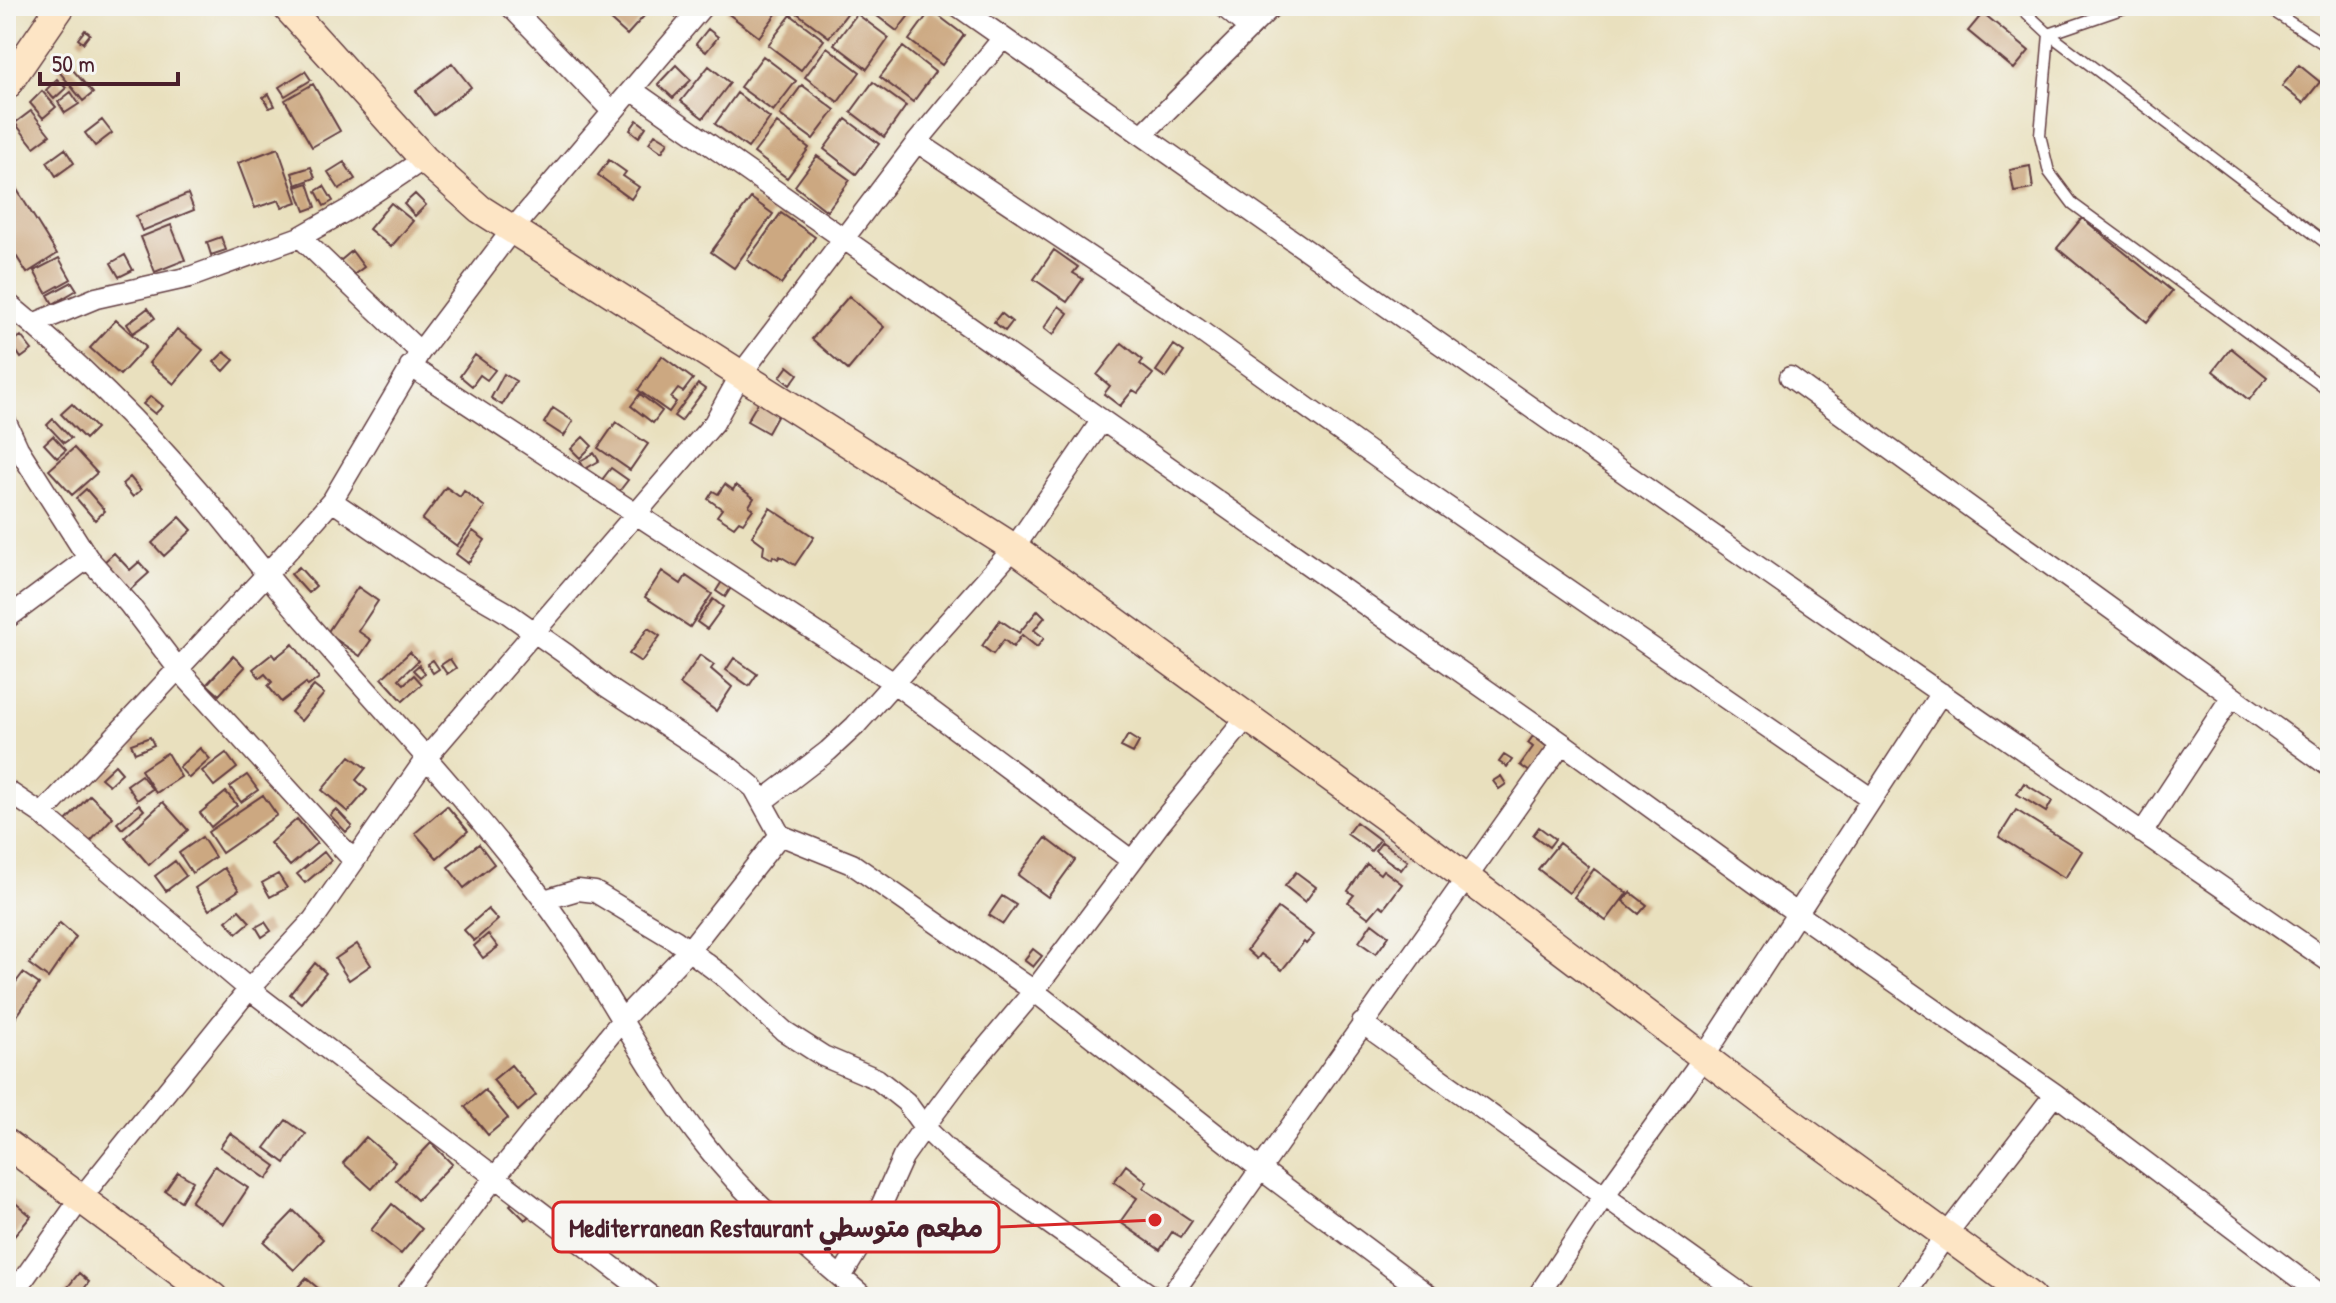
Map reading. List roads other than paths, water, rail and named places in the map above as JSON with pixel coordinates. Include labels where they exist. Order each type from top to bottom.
[{"type":"street","points":[[6,86],[61,6]]},
{"type":"street","points":[[286,6],[424,159],[480,209],[1014,548],[1248,716],[2031,1297]]},
{"type":"street","points":[[510,6],[613,112]]},
{"type":"street","points":[[42,814],[179,670],[332,501],[415,359],[512,230],[703,6]]},
{"type":"street","points":[[958,6],[2330,962]]},
{"type":"street","points":[[1223,6],[1249,28]]},
{"type":"street","points":[[1142,135],[1272,6]]},
{"type":"street","points":[[11,1297],[81,1198],[249,989],[313,920],[427,757],[714,423],[741,374],[843,238],[1003,38]]},
{"type":"street","points":[[632,90],[1562,743],[1798,914],[2055,1094],[2324,1297]]},
{"type":"street","points":[[917,142],[1196,328],[1404,477],[1872,799]]},
{"type":"street","points":[[33,324],[96,298],[190,277],[300,237],[351,208],[424,159]]},
{"type":"street","points":[[300,237],[415,359],[635,514],[894,683],[1131,860]]},
{"type":"street","points":[[6,302],[102,387],[203,497],[266,575],[427,757],[544,900],[622,1020],[649,1068],[706,1146],[748,1195],[795,1240],[864,1297]]},
{"type":"street","points":[[1790,377],[2330,767]]},
{"type":"street","points":[[763,801],[828,751],[894,683],[1014,548],[1102,420]]},
{"type":"street","points":[[6,422],[18,448],[88,558],[128,603],[179,670],[354,861]]},
{"type":"street","points":[[332,501],[438,573],[506,612],[607,687],[729,767],[754,788],[780,835],[852,864],[1034,991],[1259,1168],[1431,1297]]},
{"type":"street","points":[[6,619],[88,558]]},
{"type":"street","points":[[1537,1297],[1604,1196],[1704,1057],[1941,693]]},
{"type":"street","points":[[2142,833],[2232,696]]},
{"type":"street","points":[[841,1277],[872,1226],[903,1157],[924,1127],[1034,991],[1131,860],[1248,716]]},
{"type":"street","points":[[1170,1297],[1562,743]]},
{"type":"street","points":[[6,790],[42,814],[249,989],[652,1297]]},
{"type":"street","points":[[404,1297],[496,1176],[622,1020],[690,949],[780,835]]},
{"type":"street","points":[[544,900],[578,890],[595,892],[690,949],[784,1031],[823,1056],[877,1079],[906,1102],[924,1127],[954,1156],[1153,1297]]},
{"type":"street","points":[[1362,1023],[1746,1297]]},
{"type":"street","points":[[1904,1297],[1946,1235],[2055,1094]]},
{"type":"street","points":[[6,1143],[213,1297]]},
{"type":"lane","points":[[2019,6],[2049,34],[2330,246]]},
{"type":"lane","points":[[2049,34],[2130,6]]},
{"type":"lane","points":[[2265,6],[2330,48]]},
{"type":"lane","points":[[2049,34],[2040,135],[2049,172],[2073,204],[2330,392]]},
{"type":"place","name":"Mediterranean Restaurant مطعم متوسطي","points":[[1155,1220]]}]
